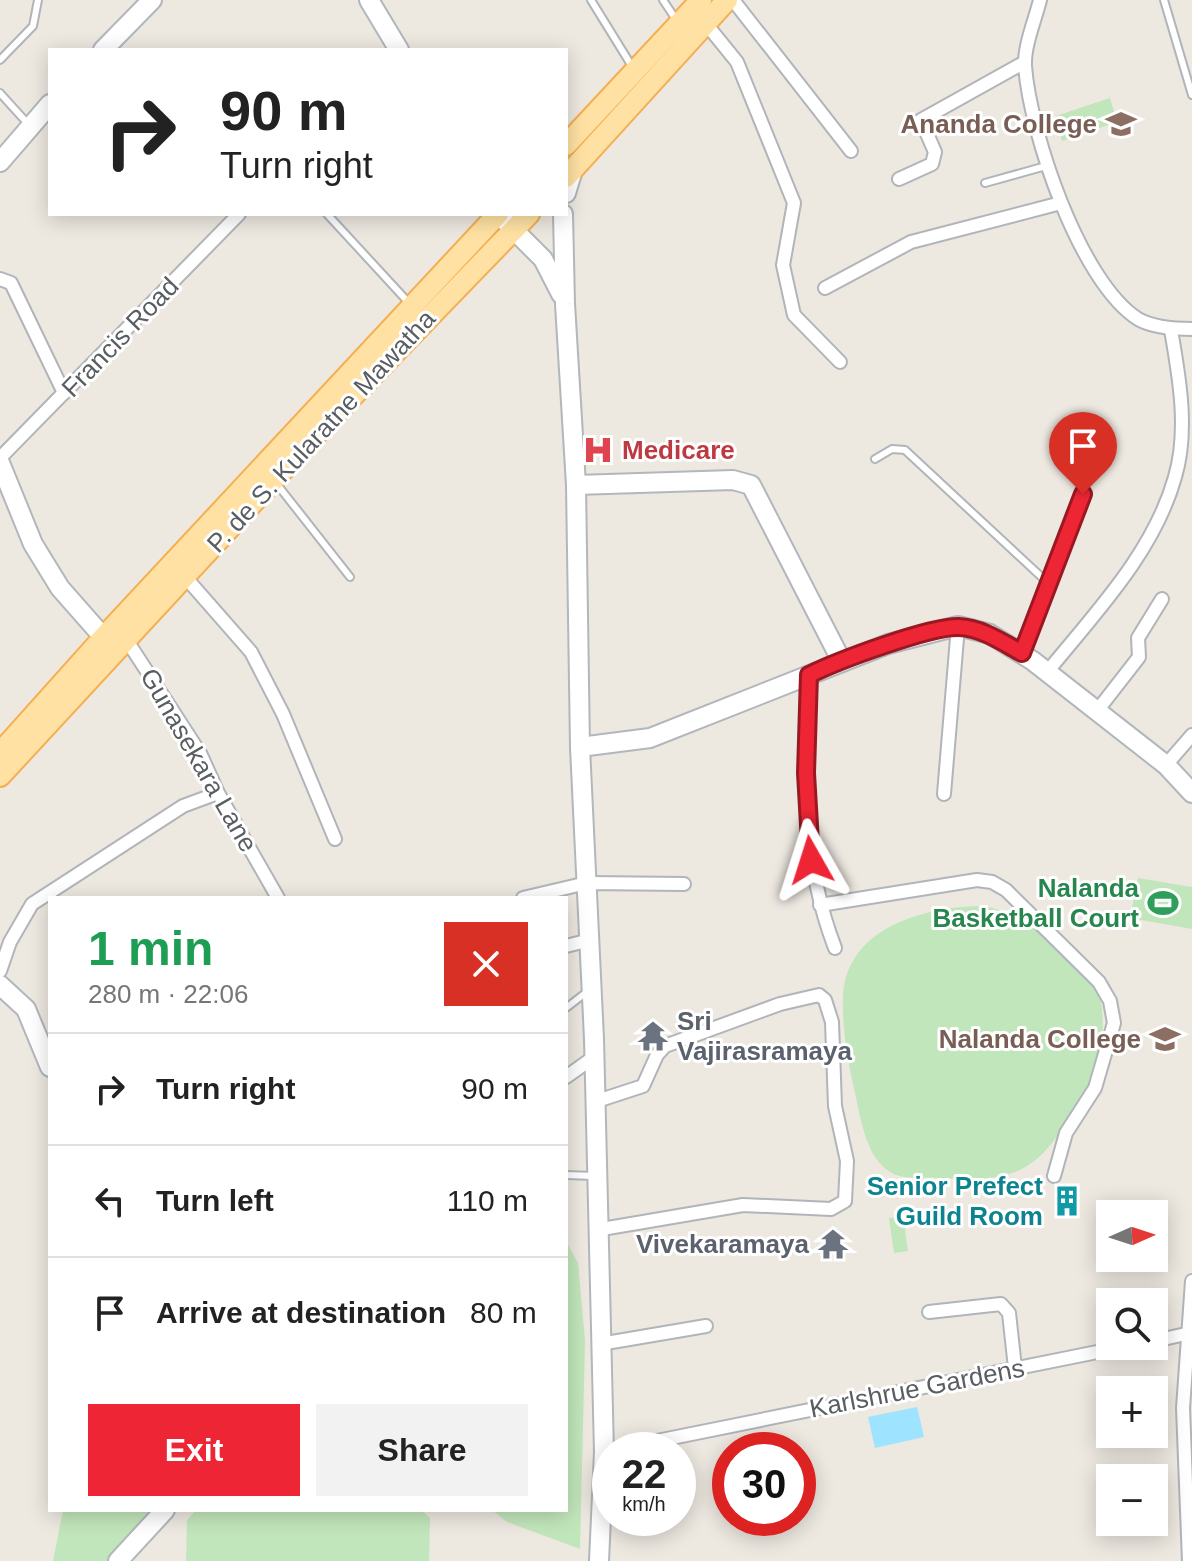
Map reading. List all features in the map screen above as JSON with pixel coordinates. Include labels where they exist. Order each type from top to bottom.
[{"type":"main road","points":[[105,48],[152,0]]},
{"type":"main road","points":[[369,0],[393,47]]},
{"type":"main road","points":[[568,143],[701,0]]},
{"type":"main road","points":[[570,173],[730,0]]},
{"type":"main road","points":[[0,162],[48,106]]},
{"type":"main road","name":"P. de S. Kularatne Mawatha","points":[[115,639],[496,216]]},
{"type":"main road","points":[[500,216],[543,259],[565,304]]},
{"type":"main road","name":"P. de S. Kularatne Mawatha","points":[[180,570],[274,480],[527,216]]},
{"type":"main road","points":[[560,217],[576,485],[580,747],[594,1057],[596,1230],[600,1344],[607,1432]]},
{"type":"main road","points":[[0,460],[33,544],[60,588],[115,639]]},
{"type":"main road","points":[[576,485],[733,480],[751,485],[842,662]]},
{"type":"main road","points":[[580,747],[650,738],[888,644],[958,626],[990,634],[1048,671],[1166,765],[1192,793]]},
{"type":"main road","points":[[0,753],[115,639]]},
{"type":"main road","points":[[0,776],[115,639]]},
{"type":"main road","points":[[0,985],[26,1009],[48,1062]]},
{"type":"main road","points":[[118,1561],[163,1512]]},
{"type":"main road","points":[[599,1561],[601,1536]]},
{"type":"main road","points":[[607,1536],[610,1561]]},
{"type":"street","points":[[730,0],[851,151]]},
{"type":"street","points":[[1040,0],[1025,62],[1030,97],[1061,203],[1087,259],[1113,297],[1139,320],[1171,330],[1192,329]]},
{"type":"street","points":[[707,25],[737,62],[794,203],[783,265],[794,315],[840,362]]},
{"type":"street","points":[[899,179],[932,164],[935,152],[921,120],[1025,62]]},
{"type":"street","points":[[825,288],[911,242],[1061,203]]},
{"type":"street","name":"Francis Road","points":[[0,460],[237,216]]},
{"type":"street","points":[[0,279],[11,283],[64,393]]},
{"type":"street","points":[[1048,671],[1132,566],[1176,476],[1181,432],[1180,382],[1171,330]]},
{"type":"street","points":[[1022,653],[1051,585],[1083,494]]},
{"type":"street","points":[[180,570],[251,652],[283,714],[335,839]]},
{"type":"street","points":[[1097,711],[1139,657],[1138,638],[1162,599]]},
{"type":"street","points":[[944,794],[958,626]]},
{"type":"street","name":"Gunasekara Lane","points":[[115,639],[200,753],[218,793],[277,896]]},
{"type":"street","points":[[809,675],[807,836],[820,905],[835,948]]},
{"type":"street","points":[[1166,765],[1192,735]]},
{"type":"street","points":[[0,971],[10,942],[32,904],[183,806],[218,793]]},
{"type":"street","points":[[820,905],[977,880],[992,882],[1006,890],[1092,974],[1110,1001],[1114,1023],[1095,1088],[1066,1133],[1054,1176]]},
{"type":"street","points":[[532,896],[587,883],[684,884]]},
{"type":"street","points":[[568,946],[590,940]]},
{"type":"street","points":[[594,1102],[643,1086],[657,1055],[665,1046],[780,1004],[819,995],[825,1000],[832,1022],[835,1106],[847,1161],[845,1201],[839,1207],[743,1205],[596,1230]]},
{"type":"street","points":[[568,1076],[594,1057]]},
{"type":"street","points":[[1189,1561],[1183,1408],[1192,1281]]},
{"type":"street","points":[[929,1312],[1001,1304],[1009,1313],[1015,1368]]},
{"type":"street","points":[[600,1344],[706,1326]]},
{"type":"street","points":[[1168,1338],[1186,1334]]},
{"type":"street","name":"Karlshrue Gardens","points":[[696,1433],[1096,1352]]},
{"type":"lane","points":[[0,60],[33,26],[38,0]]},
{"type":"lane","points":[[591,0],[635,71]]},
{"type":"lane","points":[[663,0],[678,24]]},
{"type":"lane","points":[[1164,0],[1192,95]]},
{"type":"lane","points":[[0,93],[29,125]]},
{"type":"lane","points":[[985,183],[1050,165]]},
{"type":"lane","points":[[329,216],[412,306]]},
{"type":"lane","points":[[875,459],[892,449],[905,450],[1051,585]]},
{"type":"lane","points":[[274,480],[350,577]]},
{"type":"lane","points":[[568,1006],[591,989]]},
{"type":"lane","points":[[568,1175],[595,1176]]},
{"type":"green space","points":[[1110,98],[1117,122],[1062,141],[1056,116]]},
{"type":"green space","name":"Nalanda Basketball Court","points":[[1138,878],[1192,887],[1192,929],[1130,918]]},
{"type":"green space","points":[[985,906],[1016,915],[1037,926],[1095,985],[1100,997],[1103,1026],[1094,1071],[1083,1096],[1054,1140],[1027,1166],[992,1177],[903,1177],[883,1167],[870,1149],[862,1126],[845,1034],[843,998],[847,973],[858,953],[874,937],[893,925],[939,910]]},
{"type":"green space","points":[[903,1216],[908,1251],[894,1253],[889,1218]]},
{"type":"green space","points":[[568,1245],[578,1263],[585,1341],[580,1549],[507,1522],[494,1512],[568,1512]]},
{"type":"green space","points":[[63,1512],[157,1512],[111,1561],[53,1561]]},
{"type":"green space","points":[[194,1512],[423,1512],[430,1518],[429,1561],[186,1561],[187,1520]]},
{"type":"water","points":[[917,1407],[924,1437],[875,1448],[868,1417]]},
{"type":"place","name":"Ananda College","points":[[1121,124]]},
{"type":"place","name":"Medicare","points":[[598,450]]},
{"type":"place","name":"Nalanda Basketball Court","points":[[1163,903]]},
{"type":"place","name":"Sri Vajirasramaya","points":[[653,1036]]},
{"type":"place","name":"Nalanda College","points":[[1165,1039]]},
{"type":"place","name":"Senior Prefect Guild Room","points":[[1067,1201]]},
{"type":"place","name":"Vivekaramaya","points":[[833,1244]]},
{"type":"route","points":[[811,860],[807,836],[806,773],[809,675],[888,644],[958,626],[990,634],[1022,653],[1051,585],[1083,494]]}]
